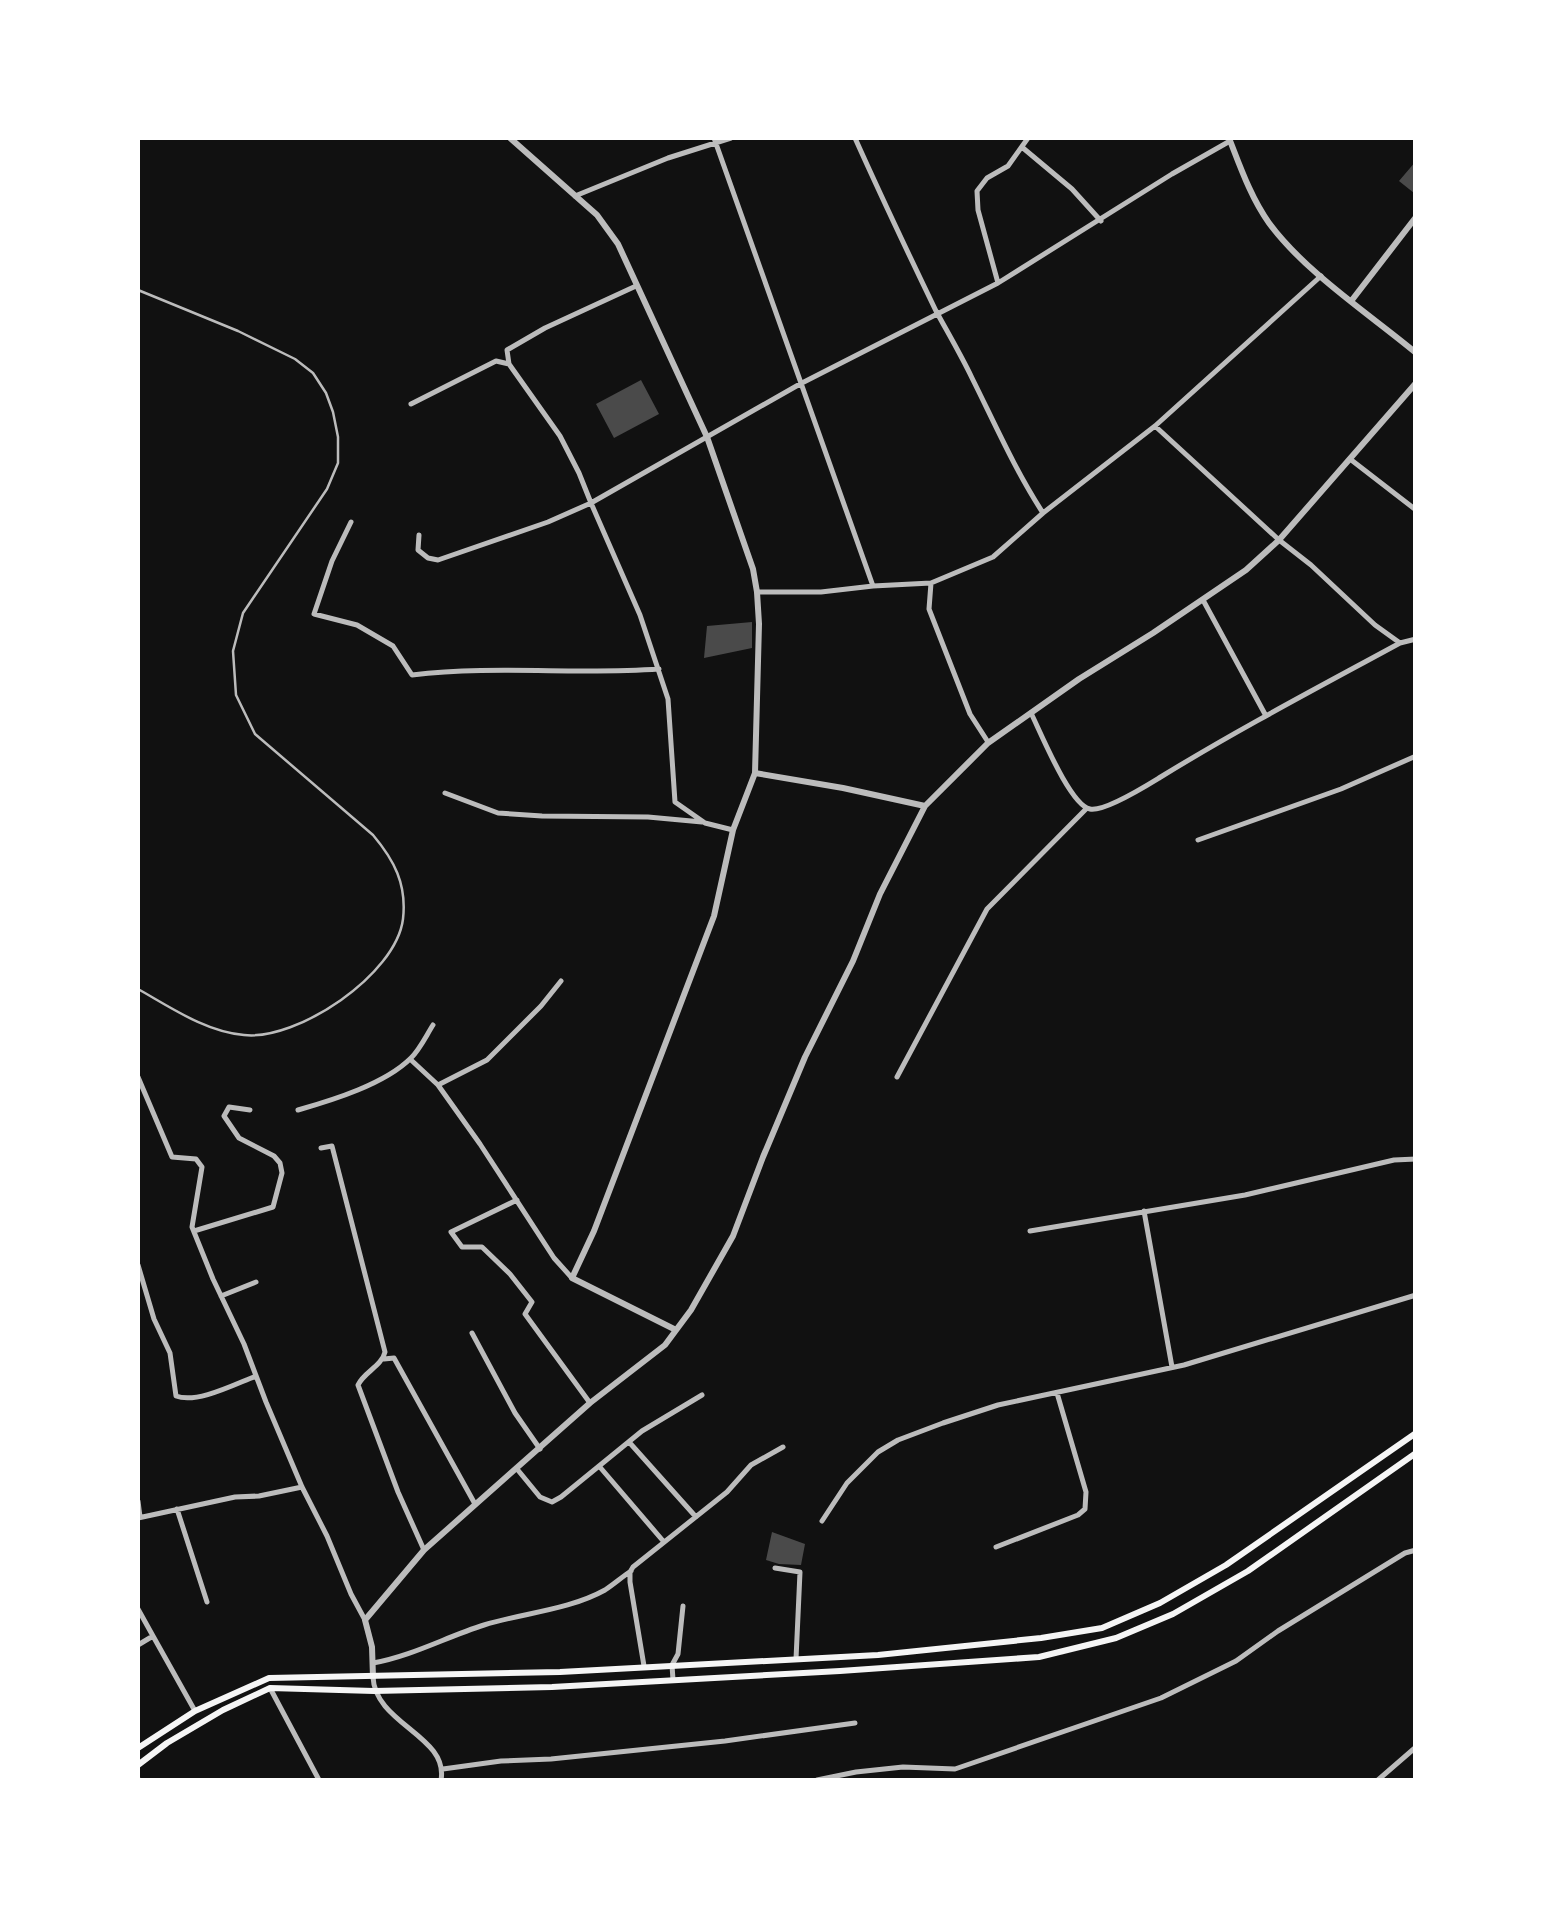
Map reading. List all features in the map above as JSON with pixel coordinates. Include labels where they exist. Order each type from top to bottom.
[{"type":"main road","points":[[138,1748],[195,1711],[269,1678],[560,1672],[878,1655],[1102,1628],[1160,1604],[1226,1565],[1416,1432]]},
{"type":"main road","points":[[138,1764],[223,1710],[270,1688],[374,1691],[552,1687],[840,1672],[1038,1656],[1116,1638],[1173,1614],[1248,1571],[1416,1453]]},
{"type":"street","points":[[510,138],[597,215],[618,244],[707,437],[753,569],[757,592],[755,773],[733,830],[714,916],[594,1231],[572,1278]]},
{"type":"street","points":[[576,196],[714,140],[731,138]]},
{"type":"street","points":[[856,138],[938,315],[1014,465],[1044,513]]},
{"type":"street","points":[[998,283],[978,210],[978,191],[987,178],[1008,166],[1028,138]]},
{"type":"street","points":[[419,535],[418,550],[438,560],[591,503],[800,384],[998,283],[1230,139],[1267,221],[1320,276],[1416,353]]},
{"type":"street","points":[[714,140],[873,586]]},
{"type":"street","points":[[1022,148],[1072,189],[1101,220]]},
{"type":"street","points":[[1352,300],[1416,217]]},
{"type":"street","points":[[757,592],[821,592],[931,583],[993,557],[1154,426],[1320,276]]},
{"type":"street","points":[[508,364],[506,350],[636,286]]},
{"type":"street","points":[[410,404],[491,363],[508,364],[522,380],[580,473],[640,615],[668,700],[675,802],[705,823]]},
{"type":"street","points":[[365,1620],[424,1550],[590,1403],[665,1345],[691,1310],[733,1236],[806,1057],[925,806],[988,743],[1246,570],[1279,540],[1416,383]]},
{"type":"street","points":[[1154,426],[1374,625],[1400,643]]},
{"type":"street","points":[[1350,459],[1416,510]]},
{"type":"street","points":[[351,522],[332,561],[314,614],[357,625],[393,646],[412,674],[457,670],[659,669]]},
{"type":"street","points":[[931,583],[929,609],[970,714],[988,743]]},
{"type":"street","points":[[1203,600],[1266,716]]},
{"type":"street","points":[[1030,713],[1074,798],[1086,809],[1098,810],[1400,643],[1416,639]]},
{"type":"street","points":[[1198,840],[1341,789],[1416,756]]},
{"type":"street","points":[[755,773],[925,806]]},
{"type":"street","points":[[445,794],[498,813],[648,816],[733,830]]},
{"type":"street","points":[[897,1077],[988,909],[1086,809]]},
{"type":"street","points":[[438,1085],[486,1060],[561,981]]},
{"type":"street","points":[[298,1110],[335,1100],[382,1078],[410,1058],[433,1025]]},
{"type":"street","points":[[410,1058],[438,1085],[554,1258],[572,1278],[676,1330]]},
{"type":"street","points":[[138,1077],[172,1157],[196,1159],[202,1168],[192,1228],[302,1486],[365,1620],[372,1647],[374,1691],[382,1705],[432,1748],[443,1769],[440,1780]]},
{"type":"street","points":[[194,1232],[274,1207],[282,1173],[280,1163],[239,1138],[224,1116],[230,1107],[250,1110]]},
{"type":"street","points":[[321,1148],[332,1146],[384,1359]]},
{"type":"street","points":[[1030,1231],[1245,1195],[1394,1160],[1416,1159]]},
{"type":"street","points":[[517,1200],[452,1232],[462,1247],[482,1247],[510,1274],[532,1302],[525,1314],[590,1403]]},
{"type":"street","points":[[1144,1211],[1172,1367]]},
{"type":"street","points":[[138,1265],[154,1319],[170,1353],[176,1396],[186,1400],[256,1376]]},
{"type":"street","points":[[221,1296],[256,1282]]},
{"type":"street","points":[[822,1521],[847,1482],[878,1452],[898,1440],[998,1405],[1172,1367],[1416,1295]]},
{"type":"street","points":[[472,1333],[514,1413],[540,1450]]},
{"type":"street","points":[[424,1550],[358,1386],[362,1377],[384,1359],[394,1358],[475,1504]]},
{"type":"street","points":[[996,1547],[1078,1515],[1084,1509],[1086,1492],[1057,1392]]},
{"type":"street","points":[[518,1469],[540,1496],[552,1502],[642,1431],[702,1394]]},
{"type":"street","points":[[629,1442],[696,1516]]},
{"type":"street","points":[[372,1664],[604,1590],[727,1492],[752,1464],[784,1446]]},
{"type":"street","points":[[600,1466],[664,1542]]},
{"type":"street","points":[[138,1501],[139,1517],[302,1486]]},
{"type":"street","points":[[177,1510],[207,1602]]},
{"type":"street","points":[[817,1780],[902,1767],[955,1770],[1161,1698],[1236,1660],[1405,1553],[1416,1550]]},
{"type":"street","points":[[775,1568],[800,1572],[796,1659]]},
{"type":"street","points":[[630,1571],[644,1666]]},
{"type":"street","points":[[672,1680],[684,1606]]},
{"type":"street","points":[[138,1608],[195,1711]]},
{"type":"street","points":[[138,1645],[153,1636]]},
{"type":"street","points":[[270,1688],[319,1780]]},
{"type":"street","points":[[443,1769],[725,1741],[855,1723]]},
{"type":"street","points":[[1378,1780],[1416,1747]]},
{"type":"lane","points":[[138,290],[295,360],[313,373],[326,392],[334,412],[338,464],[326,489],[244,613],[233,651],[236,695],[255,734],[373,834],[388,852],[398,868],[403,920],[396,942],[384,960],[357,988],[309,1020],[268,1034],[244,1036],[214,1028],[138,989]]},
{"type":"building","points":[[1416,161],[1416,191],[1414,193],[1399,181]]},
{"type":"building","points":[[641,380],[659,414],[614,438],[596,404]]},
{"type":"building","points":[[752,622],[752,648],[704,658],[707,626]]},
{"type":"building","points":[[772,1532],[805,1544],[801,1565],[766,1560]]}]
